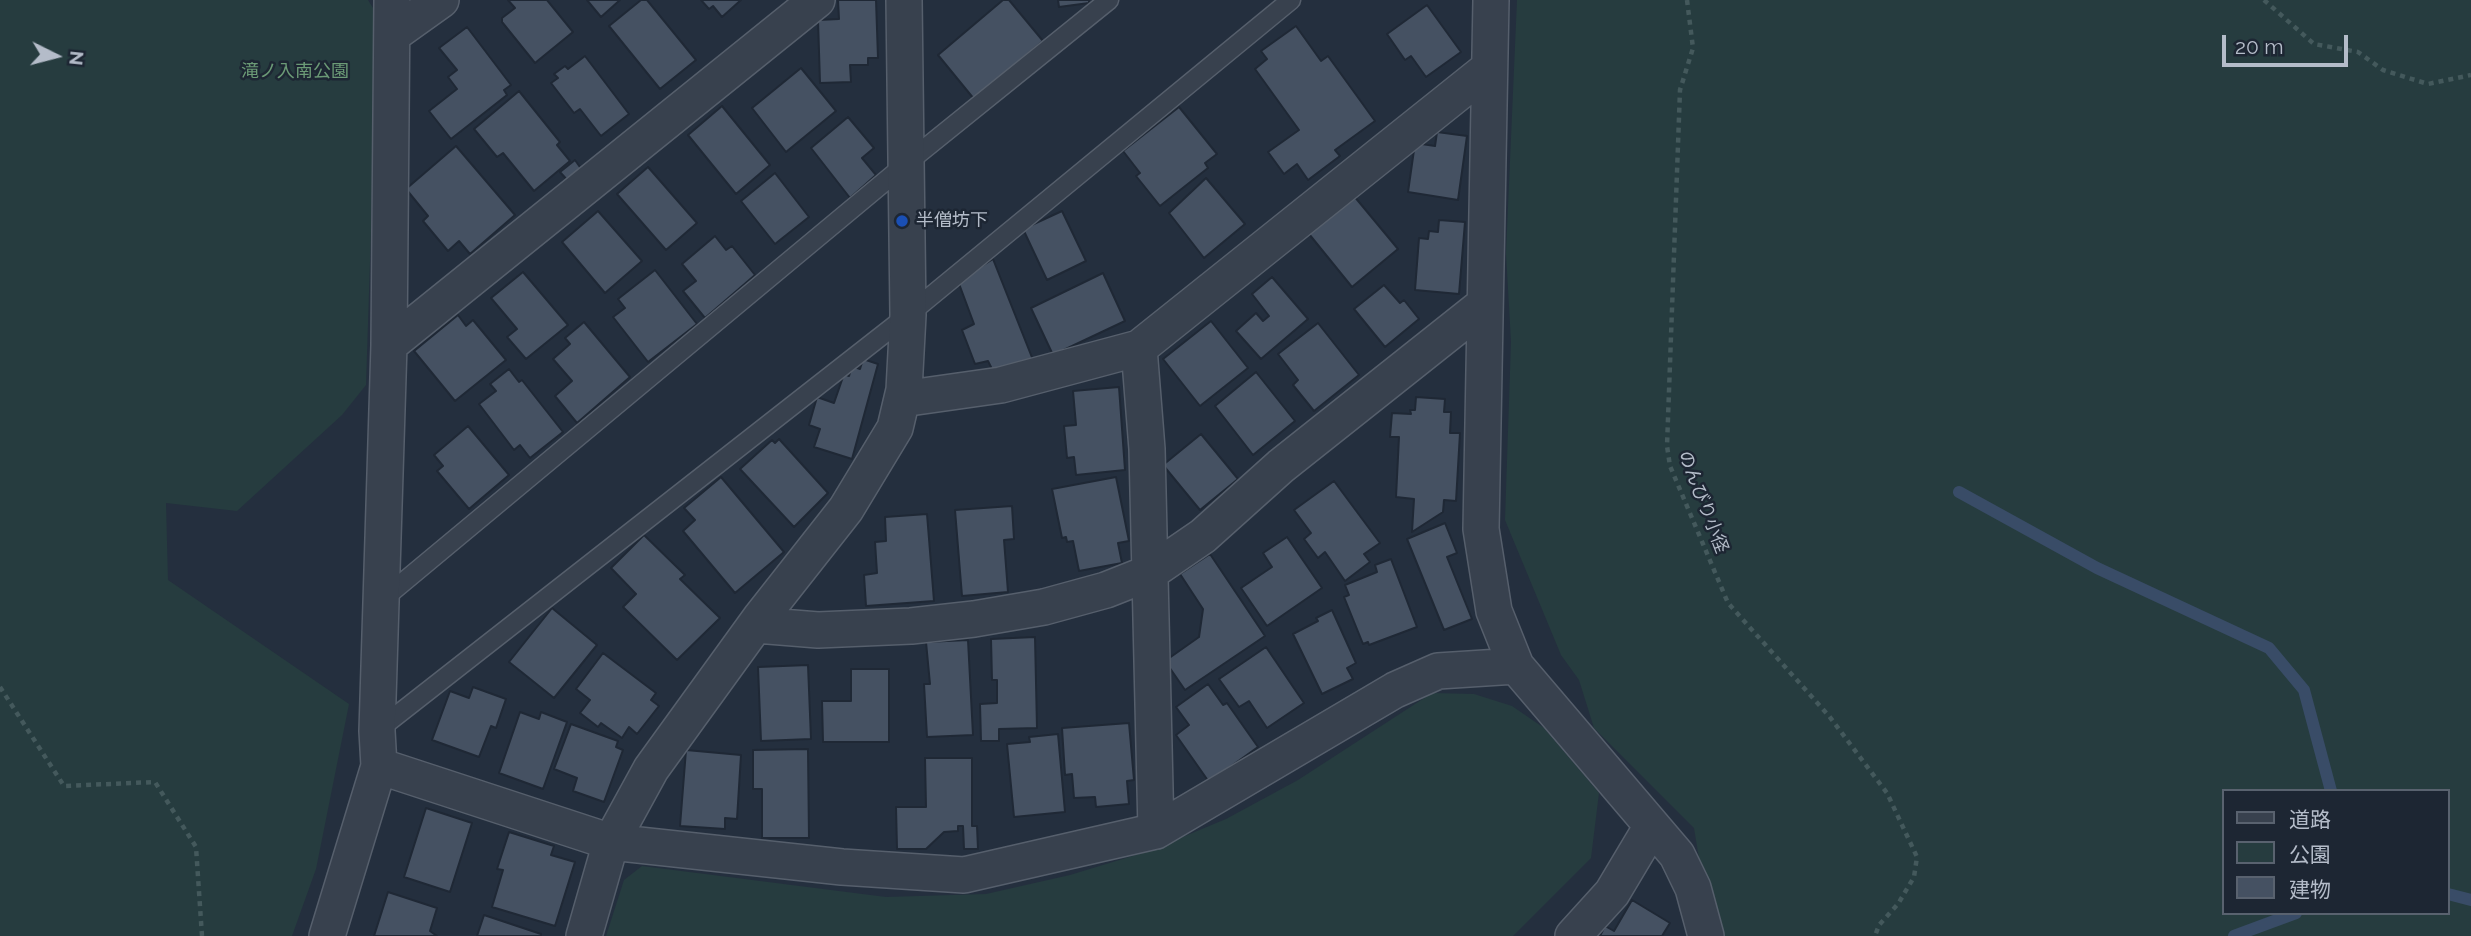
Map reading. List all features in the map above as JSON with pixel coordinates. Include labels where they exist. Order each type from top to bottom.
[{"type":"street","points":[[327,936],[379,766],[377,731],[389,345],[392,0]]},
{"type":"street","points":[[392,35],[441,0]]},
{"type":"street","points":[[389,345],[817,0]]},
{"type":"street","points":[[584,936],[611,842],[651,769],[756,625],[846,509],[895,428],[902,400],[908,315],[904,0]]},
{"type":"street","points":[[1492,0],[1488,69],[1481,529],[1494,611],[1516,666],[1683,866],[1693,888],[1706,936]]},
{"type":"street","points":[[902,400],[1001,385],[1139,348],[1488,69]]},
{"type":"street","points":[[756,625],[818,630],[911,626],[974,619],[1044,607],[1106,590],[1149,573],[1203,536],[1281,466],[1485,304]]},
{"type":"street","points":[[1139,348],[1147,449],[1156,831]]},
{"type":"street","points":[[379,766],[611,842],[842,867],[964,875],[1156,831],[1395,690],[1438,671],[1516,666]]},
{"type":"street","points":[[1573,936],[1612,893],[1652,826]]},
{"type":"lane","points":[[382,600],[906,163],[1109,0]]},
{"type":"lane","points":[[377,731],[908,315],[1291,0]]},
{"type":"path","name":"のんびり小径","points":[[1687,0],[1692,48],[1681,90],[1667,446],[1670,466],[1728,603],[1829,716],[1887,793],[1917,858],[1914,877],[1898,904],[1879,925],[1875,936]]},
{"type":"path","points":[[2264,0],[2314,44],[2358,52],[2384,70],[2428,84],[2471,75]]},
{"type":"path","points":[[0,687],[64,786],[155,782],[196,847],[202,936]]},
{"type":"green space","name":"滝ノ入南公園","points":[[0,0],[368,0],[378,16],[366,385],[342,415],[237,511],[166,503],[168,580],[349,704],[316,869],[292,936],[0,936]]},
{"type":"green space","points":[[1517,0],[2471,0],[2471,936],[1712,936],[1694,828],[1594,728],[1579,680],[1561,655],[1505,520],[1511,342],[1506,253]]},
{"type":"green space","points":[[1432,693],[1474,694],[1512,706],[1544,728],[1599,793],[1591,858],[1513,936],[606,936],[624,880],[642,866],[886,897],[986,894],[1070,875],[1149,851],[1226,819],[1298,780]]},
{"type":"building","points":[[508,0],[547,0],[573,32],[535,63],[502,22],[502,18],[515,8]]},
{"type":"building","points":[[587,0],[620,0],[601,17]]},
{"type":"building","points":[[641,0],[647,0],[696,60],[660,89],[609,26]]},
{"type":"building","points":[[701,0],[741,0],[722,17],[713,6],[709,9]]},
{"type":"building","points":[[838,0],[876,0],[878,58],[868,58],[868,65],[850,65],[851,82],[820,83],[818,20],[839,19]]},
{"type":"building","points":[[1003,0],[1009,0],[1043,41],[974,99],[938,55]]},
{"type":"building","points":[[1058,0],[1089,0],[1089,3],[1059,7]]},
{"type":"building","points":[[1427,5],[1461,52],[1426,77],[1411,56],[1405,60],[1387,34]]},
{"type":"building","points":[[1296,26],[1321,61],[1328,56],[1375,121],[1335,150],[1340,156],[1308,180],[1297,164],[1284,174],[1268,152],[1299,130],[1255,69],[1267,59],[1261,51]]},
{"type":"building","points":[[467,27],[511,85],[504,90],[507,95],[451,139],[429,111],[457,89],[448,77],[457,70],[439,48]]},
{"type":"building","points":[[585,56],[629,114],[601,136],[580,109],[574,113],[551,83],[558,78],[554,74],[565,66],[568,69]]},
{"type":"building","points":[[801,68],[836,111],[786,152],[752,108]]},
{"type":"building","points":[[519,91],[560,142],[557,145],[570,161],[534,191],[503,153],[497,157],[474,129]]},
{"type":"building","points":[[722,106],[770,165],[736,194],[688,135]]},
{"type":"building","points":[[1179,107],[1217,154],[1205,163],[1208,168],[1160,206],[1136,176],[1140,173],[1123,151]]},
{"type":"building","points":[[848,117],[874,148],[862,158],[876,175],[850,198],[811,148]]},
{"type":"building","points":[[1437,132],[1467,136],[1458,200],[1408,192],[1415,143],[1435,146]]},
{"type":"building","points":[[456,146],[515,215],[470,254],[459,241],[448,251],[423,221],[428,216],[406,189]]},
{"type":"building","points":[[575,160],[582,170],[569,182],[560,172]]},
{"type":"building","points":[[648,167],[697,223],[666,250],[617,194]]},
{"type":"building","points":[[775,173],[809,217],[775,244],[741,201]]},
{"type":"building","points":[[1206,178],[1245,224],[1204,258],[1169,213]]},
{"type":"building","points":[[1354,196],[1398,249],[1352,287],[1309,234]]},
{"type":"building","points":[[598,211],[642,261],[605,293],[562,242]]},
{"type":"building","points":[[1062,211],[1086,261],[1047,280],[1023,229]]},
{"type":"building","points":[[1439,220],[1465,222],[1459,294],[1415,290],[1419,238],[1428,239],[1429,231],[1438,232]]},
{"type":"building","points":[[715,236],[726,250],[732,246],[755,275],[705,318],[683,291],[696,281],[682,264]]},
{"type":"building","points":[[993,259],[1033,360],[995,375],[988,361],[975,364],[962,330],[974,324],[958,281]]},
{"type":"building","points":[[655,270],[697,324],[648,362],[613,317],[625,308],[618,299]]},
{"type":"building","points":[[523,272],[568,325],[526,359],[507,337],[517,329],[491,298]]},
{"type":"building","points":[[1103,273],[1125,321],[1053,355],[1031,308]]},
{"type":"building","points":[[1272,277],[1308,319],[1261,359],[1236,331],[1256,313],[1263,321],[1269,316],[1252,294]]},
{"type":"building","points":[[1384,285],[1400,303],[1404,300],[1419,319],[1385,347],[1354,309]]},
{"type":"building","points":[[458,315],[466,326],[473,320],[506,360],[455,401],[414,351]]},
{"type":"building","points":[[1211,321],[1248,368],[1200,406],[1163,359]]},
{"type":"building","points":[[584,322],[630,377],[577,423],[555,396],[572,381],[553,359],[570,344],[565,338]]},
{"type":"building","points":[[1318,323],[1359,375],[1314,411],[1293,385],[1298,380],[1278,354]]},
{"type":"building","points":[[863,359],[878,364],[852,459],[814,447],[820,429],[809,425],[817,397],[834,403],[844,374],[849,376],[852,366],[860,369]]},
{"type":"building","points":[[509,369],[519,382],[522,380],[563,432],[530,458],[520,445],[514,450],[479,404],[496,391],[490,384]]},
{"type":"building","points":[[1256,372],[1295,421],[1253,455],[1215,406]]},
{"type":"building","points":[[1119,387],[1125,470],[1076,475],[1074,457],[1067,458],[1064,426],[1076,425],[1073,391]]},
{"type":"building","points":[[1416,397],[1445,399],[1444,412],[1451,412],[1450,433],[1460,433],[1456,501],[1444,500],[1443,512],[1412,532],[1414,499],[1396,497],[1399,437],[1390,437],[1392,413],[1411,414],[1410,410],[1415,410]]},
{"type":"building","points":[[468,426],[509,475],[469,509],[437,471],[443,466],[434,455]]},
{"type":"building","points":[[1201,434],[1238,479],[1200,510],[1163,465]]},
{"type":"building","points":[[779,439],[828,493],[794,527],[740,469],[772,440],[775,443]]},
{"type":"building","points":[[721,477],[784,552],[735,593],[683,531],[695,520],[684,508]]},
{"type":"building","points":[[1116,477],[1129,541],[1118,543],[1122,563],[1079,571],[1073,541],[1067,542],[1066,537],[1062,538],[1052,489]]},
{"type":"building","points":[[1334,481],[1380,543],[1364,554],[1370,562],[1345,581],[1325,552],[1318,558],[1304,539],[1311,533],[1294,510]]},
{"type":"building","points":[[1012,506],[1014,539],[1004,540],[1008,592],[962,596],[955,510]]},
{"type":"building","points":[[927,514],[934,601],[866,606],[864,575],[877,573],[875,542],[886,541],[885,517]]},
{"type":"building","points":[[1445,523],[1457,553],[1447,557],[1472,619],[1444,630],[1407,539]]},
{"type":"building","points":[[644,535],[685,575],[680,579],[720,618],[677,660],[623,607],[636,594],[611,568]]},
{"type":"building","points":[[1287,537],[1322,588],[1267,626],[1241,588],[1272,567],[1263,553]]},
{"type":"building","points":[[1210,554],[1265,636],[1185,690],[1165,661],[1199,637],[1203,609],[1180,574]]},
{"type":"building","points":[[1391,559],[1417,627],[1369,645],[1368,642],[1363,644],[1344,597],[1349,595],[1345,585],[1377,572],[1375,565]]},
{"type":"building","points":[[552,608],[597,645],[554,698],[509,662]]},
{"type":"building","points":[[1332,610],[1356,663],[1347,668],[1353,679],[1322,694],[1293,634]]},
{"type":"building","points":[[1035,637],[1037,728],[999,729],[999,741],[981,741],[980,704],[997,703],[997,680],[992,680],[991,639]]},
{"type":"building","points":[[968,640],[973,735],[927,737],[924,684],[930,684],[926,642]]},
{"type":"building","points":[[1266,647],[1304,703],[1267,728],[1249,701],[1239,707],[1219,679]]},
{"type":"building","points":[[603,653],[656,693],[651,700],[659,706],[637,734],[629,727],[622,738],[601,723],[598,727],[580,713],[590,700],[576,689]]},
{"type":"building","points":[[808,665],[811,739],[761,741],[758,667]]},
{"type":"building","points":[[851,669],[889,669],[889,742],[823,742],[822,701],[851,701]]},
{"type":"building","points":[[1208,684],[1223,705],[1227,703],[1258,747],[1209,782],[1176,735],[1189,725],[1176,707]]},
{"type":"building","points":[[473,687],[506,699],[496,728],[491,726],[479,757],[432,740],[450,691],[469,698]]},
{"type":"building","points":[[520,712],[539,719],[541,712],[567,722],[543,789],[499,773]]},
{"type":"building","points":[[1129,723],[1134,780],[1127,781],[1129,804],[1096,807],[1095,797],[1074,798],[1072,774],[1065,775],[1062,728]]},
{"type":"building","points":[[571,724],[618,741],[616,747],[623,750],[604,802],[573,791],[577,778],[554,769]]},
{"type":"building","points":[[1058,734],[1065,812],[1014,817],[1007,744],[1030,742],[1029,737]]},
{"type":"building","points":[[808,749],[809,838],[762,838],[762,789],[753,789],[753,750]]},
{"type":"building","points":[[686,750],[741,755],[737,819],[725,818],[725,829],[680,826]]},
{"type":"building","points":[[925,758],[972,758],[972,826],[977,826],[978,849],[964,849],[963,826],[958,826],[958,831],[944,832],[926,849],[897,849],[896,807],[926,807]]},
{"type":"building","points":[[426,808],[472,823],[450,892],[404,877]]},
{"type":"building","points":[[509,832],[554,846],[551,855],[575,862],[555,926],[492,907],[503,870],[497,869]]},
{"type":"building","points":[[388,892],[437,908],[430,931],[437,936],[374,936]]},
{"type":"building","points":[[1632,900],[1670,923],[1662,936],[1600,936],[1605,926],[1614,931]]},
{"type":"building","points":[[484,915],[541,934],[541,936],[477,936]]},
{"type":"waterway","points":[[1959,492],[2097,568],[2269,648],[2304,690],[2330,789]]},
{"type":"waterway","points":[[2450,895],[2471,900]]},
{"type":"waterway","points":[[2234,936],[2291,915]]},
{"type":"place","name":"半僧坊下","points":[[902,221]]}]
